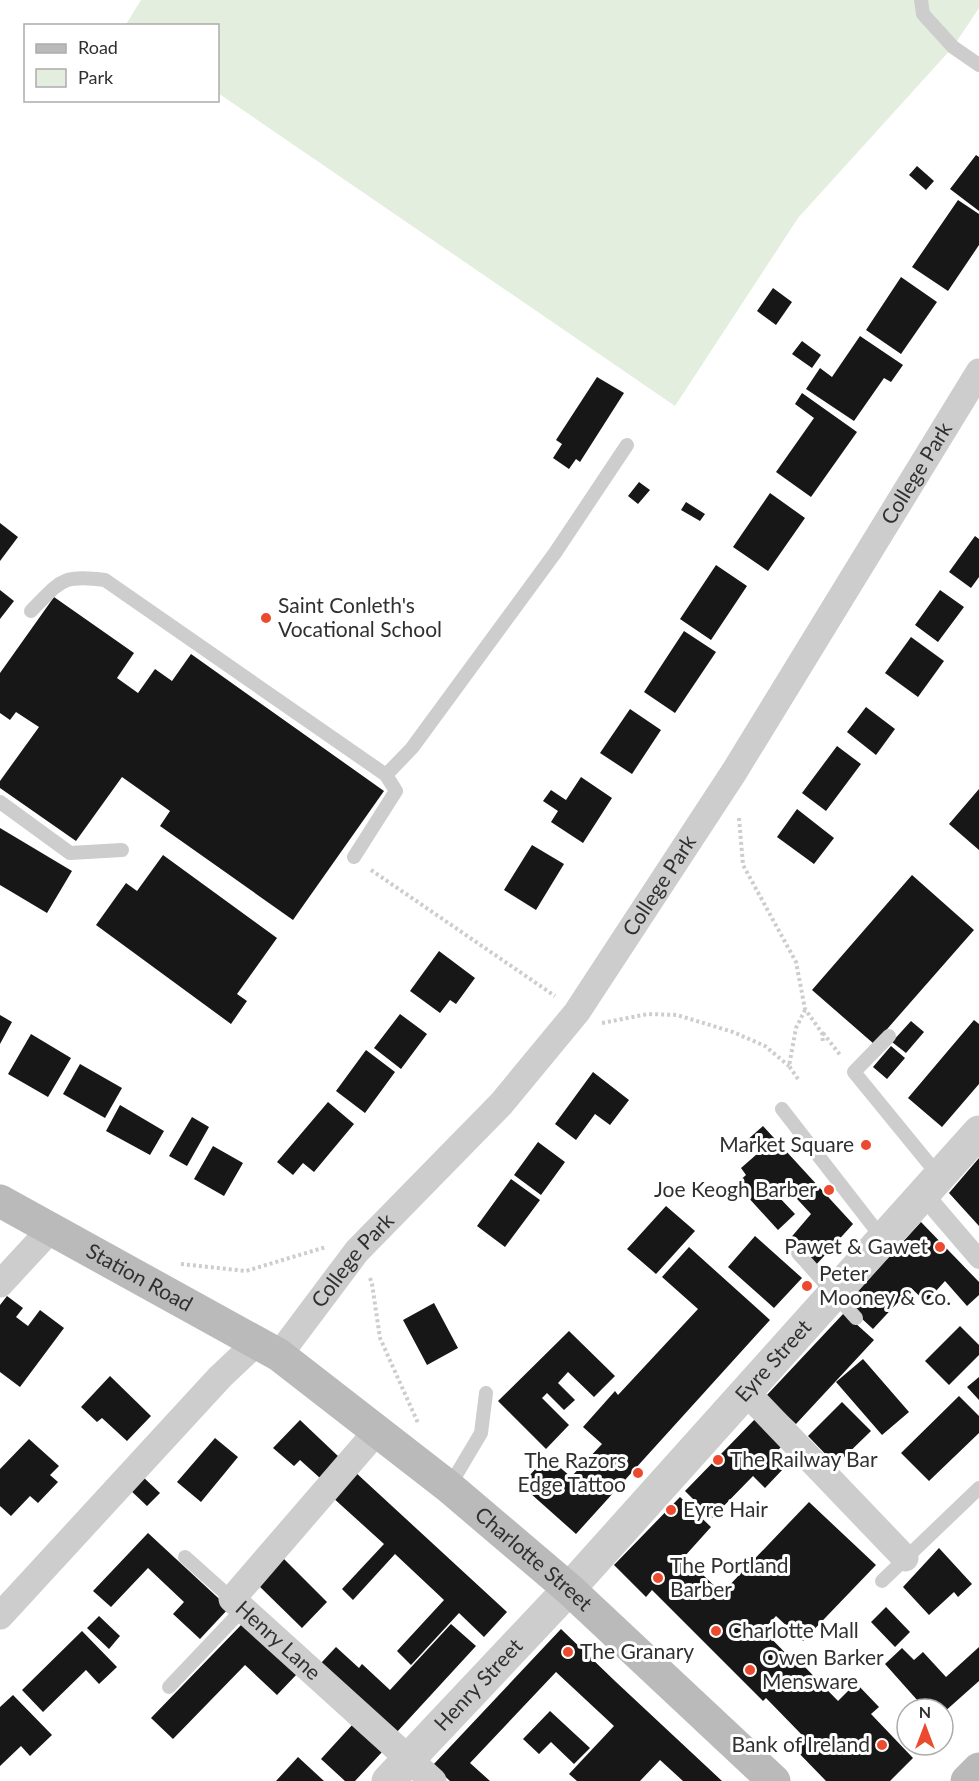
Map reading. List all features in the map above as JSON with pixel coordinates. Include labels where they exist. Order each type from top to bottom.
[{"type":"main road","name":"Station Road","points":[[0,1201],[268,1348]]},
{"type":"main road","name":"Charlotte Street","points":[[268,1348],[449,1487],[569,1589],[774,1781]]},
{"type":"main road","points":[[968,1781],[979,1769]]},
{"type":"street","name":"College Park","points":[[0,1616],[220,1377],[268,1348],[357,1251],[501,1104],[577,1012],[734,772],[979,372]]},
{"type":"street","name":"Eyre Street","points":[[569,1589],[979,1132]]},
{"type":"street","points":[[932,1186],[979,1259]]},
{"type":"street","points":[[0,1284],[50,1230]]},
{"type":"street","points":[[745,1391],[905,1558]]},
{"type":"street","name":"Henry Lane","points":[[377,1431],[238,1604],[399,1770],[433,1781]]},
{"type":"street","name":"Henry Street","points":[[399,1770],[569,1589]]},
{"type":"lane","points":[[921,0],[923,14],[953,47],[979,65]]},
{"type":"lane","points":[[386,775],[412,748],[555,553],[627,445]]},
{"type":"lane","points":[[32,611],[58,583],[78,577],[105,580],[386,775],[396,791],[354,857]]},
{"type":"lane","points":[[0,802],[70,853],[122,850]]},
{"type":"lane","points":[[889,1036],[854,1072],[932,1186]]},
{"type":"lane","points":[[782,1109],[883,1239]]},
{"type":"lane","points":[[798,1253],[856,1318]]},
{"type":"lane","points":[[449,1487],[481,1433],[486,1393]]},
{"type":"lane","points":[[882,1581],[979,1488]]},
{"type":"lane","points":[[169,1687],[238,1604],[185,1557]]},
{"type":"path","points":[[734,772],[743,865],[796,962],[805,1009],[854,1072]]},
{"type":"path","points":[[798,1079],[789,1066],[796,1028],[805,1009]]},
{"type":"path","points":[[822,1033],[823,1043]]},
{"type":"green space","points":[[141,0],[979,0],[979,8],[953,47],[798,218],[675,406],[219,94],[219,24],[126,24]]},
{"type":"building","points":[[976,155],[979,157],[979,211],[950,189]]},
{"type":"building","points":[[917,166],[934,181],[926,190],[909,175]]},
{"type":"building","points":[[958,200],[979,214],[979,245],[948,291],[912,267]]},
{"type":"building","points":[[901,277],[937,302],[901,354],[866,330]]},
{"type":"building","points":[[773,288],[792,302],[776,325],[757,311]]},
{"type":"building","points":[[860,336],[903,365],[891,382],[884,378],[854,421],[806,389],[820,368],[832,377]]},
{"type":"building","points":[[802,341],[821,355],[812,368],[792,354]]},
{"type":"building","points":[[597,377],[624,393],[580,462],[576,459],[569,469],[553,458],[562,444],[556,440]]},
{"type":"building","points":[[802,393],[857,432],[811,497],[776,472],[814,418],[795,404]]},
{"type":"building","points":[[639,482],[650,490],[638,504],[628,496]]},
{"type":"building","points":[[770,493],[805,518],[768,571],[733,547]]},
{"type":"building","points":[[686,502],[705,514],[700,521],[681,510]]},
{"type":"building","points":[[0,523],[18,537],[0,561]]},
{"type":"building","points":[[975,536],[979,539],[979,577],[971,588],[949,572]]},
{"type":"building","points":[[716,565],[747,586],[711,640],[680,619]]},
{"type":"building","points":[[0,590],[14,601],[0,619]]},
{"type":"building","points":[[940,590],[964,607],[938,642],[915,625]]},
{"type":"building","points":[[54,597],[134,653],[117,678],[138,693],[155,669],[172,681],[191,654],[384,791],[293,920],[160,826],[170,811],[122,777],[76,841],[0,788],[0,781],[39,727],[16,712],[10,720],[0,713],[0,673]]},
{"type":"building","points":[[684,631],[716,652],[675,713],[644,692]]},
{"type":"building","points":[[911,637],[944,661],[918,697],[885,673]]},
{"type":"building","points":[[866,707],[895,729],[876,755],[847,732]]},
{"type":"building","points":[[630,709],[661,730],[632,774],[600,753]]},
{"type":"building","points":[[837,746],[861,764],[826,811],[802,793]]},
{"type":"building","points":[[581,777],[612,798],[583,843],[551,822],[558,811],[543,801],[551,790],[566,800]]},
{"type":"building","points":[[979,789],[979,850],[949,824]]},
{"type":"building","points":[[797,809],[834,838],[814,864],[777,837]]},
{"type":"building","points":[[0,828],[72,871],[47,913],[0,885]]},
{"type":"building","points":[[532,845],[564,864],[536,910],[504,890]]},
{"type":"building","points":[[163,855],[277,938],[237,994],[247,1001],[231,1024],[96,925],[126,883],[137,891]]},
{"type":"building","points":[[912,875],[974,930],[874,1044],[812,990]]},
{"type":"building","points":[[439,951],[475,978],[456,1004],[450,1000],[440,1013],[410,991]]},
{"type":"building","points":[[400,1014],[427,1034],[401,1069],[374,1048]]},
{"type":"building","points":[[0,1015],[12,1022],[0,1044]]},
{"type":"building","points":[[974,1020],[979,1024],[979,1084],[942,1127],[908,1098]]},
{"type":"building","points":[[911,1021],[924,1032],[906,1053],[892,1042]]},
{"type":"building","points":[[31,1034],[71,1058],[48,1097],[8,1074]]},
{"type":"building","points":[[891,1046],[905,1058],[887,1079],[873,1067]]},
{"type":"building","points":[[366,1050],[395,1072],[365,1113],[336,1091]]},
{"type":"building","points":[[80,1064],[122,1088],[105,1118],[63,1094]]},
{"type":"building","points":[[593,1072],[629,1100],[610,1125],[595,1114],[576,1140],[555,1124]]},
{"type":"building","points":[[328,1102],[354,1124],[314,1172],[303,1163],[293,1175],[277,1162]]},
{"type":"building","points":[[120,1105],[164,1131],[150,1155],[106,1131]]},
{"type":"building","points":[[192,1117],[209,1127],[187,1166],[169,1156]]},
{"type":"building","points":[[763,1126],[853,1224],[815,1266],[788,1241],[811,1214],[786,1187],[777,1195],[795,1214],[778,1230],[736,1184],[746,1175],[741,1168],[757,1154],[745,1142]]},
{"type":"building","points":[[538,1142],[565,1162],[541,1195],[514,1175]]},
{"type":"building","points":[[213,1146],[243,1163],[224,1196],[194,1179]]},
{"type":"building","points":[[979,1158],[979,1226],[949,1193]]},
{"type":"building","points":[[511,1179],[540,1200],[505,1247],[477,1226]]},
{"type":"building","points":[[666,1206],[695,1231],[656,1274],[627,1249]]},
{"type":"building","points":[[921,1222],[979,1282],[979,1295],[967,1306],[945,1281],[926,1302],[911,1288],[873,1329],[846,1304]]},
{"type":"building","points":[[755,1236],[802,1278],[774,1308],[728,1267]]},
{"type":"building","points":[[689,1247],[770,1320],[576,1534],[521,1485],[547,1456],[571,1477],[602,1444],[583,1427],[615,1391],[618,1395],[698,1309],[662,1277]]},
{"type":"building","points":[[7,1296],[23,1308],[16,1317],[28,1326],[40,1310],[64,1328],[20,1387],[0,1372],[0,1305]]},
{"type":"building","points":[[434,1303],[458,1348],[427,1365],[403,1320]]},
{"type":"building","points":[[844,1313],[874,1340],[796,1424],[766,1396]]},
{"type":"building","points":[[960,1326],[979,1345],[979,1355],[949,1385],[925,1361]]},
{"type":"building","points":[[569,1331],[615,1376],[594,1397],[568,1372],[558,1383],[575,1400],[564,1410],[547,1393],[542,1398],[569,1425],[546,1449],[498,1401]]},
{"type":"building","points":[[863,1359],[909,1412],[882,1435],[836,1382]]},
{"type":"building","points":[[110,1376],[151,1416],[127,1441],[102,1418],[97,1422],[81,1407]]},
{"type":"building","points":[[979,1377],[979,1400],[967,1387]]},
{"type":"building","points":[[959,1396],[979,1416],[979,1433],[929,1481],[901,1453]]},
{"type":"building","points":[[842,1402],[871,1431],[836,1465],[808,1436]]},
{"type":"building","points":[[757,1417],[784,1444],[772,1456],[784,1468],[765,1488],[753,1476],[712,1518],[685,1491]]},
{"type":"building","points":[[300,1420],[339,1457],[320,1478],[300,1460],[294,1466],[273,1448]]},
{"type":"building","points":[[215,1438],[238,1457],[201,1502],[177,1482]]},
{"type":"building","points":[[29,1439],[59,1466],[50,1475],[58,1482],[38,1503],[30,1496],[11,1516],[0,1506],[0,1469]]},
{"type":"building","points":[[354,1471],[507,1612],[484,1637],[459,1613],[411,1665],[397,1651],[444,1600],[395,1554],[353,1600],[342,1589],[384,1544],[331,1496]]},
{"type":"building","points":[[141,1475],[160,1493],[147,1506],[128,1488]]},
{"type":"building","points":[[680,1497],[711,1527],[684,1557],[722,1593],[809,1502],[876,1565],[803,1641],[776,1616],[763,1630],[798,1666],[801,1663],[838,1701],[856,1683],[879,1707],[871,1714],[895,1739],[895,1757],[913,1758],[890,1781],[826,1781],[792,1746],[802,1735],[766,1698],[763,1701],[652,1590],[646,1597],[614,1565]]},
{"type":"building","points":[[148,1533],[229,1608],[200,1639],[173,1614],[184,1602],[148,1568],[111,1607],[93,1591]]},
{"type":"building","points":[[939,1548],[972,1584],[958,1597],[954,1592],[929,1615],[903,1587]]},
{"type":"building","points":[[280,1555],[327,1602],[302,1628],[254,1581]]},
{"type":"building","points":[[886,1607],[910,1632],[895,1647],[871,1622]]},
{"type":"building","points":[[99,1616],[120,1636],[109,1649],[87,1628]]},
{"type":"building","points":[[243,1623],[297,1674],[277,1695],[245,1665],[173,1739],[151,1718]]},
{"type":"building","points":[[451,1624],[476,1646],[396,1733],[321,1663],[336,1647],[359,1668],[362,1664],[390,1690]]},
{"type":"building","points":[[561,1629],[722,1781],[683,1781],[660,1760],[640,1781],[577,1781],[569,1774],[614,1726],[556,1672],[470,1763],[490,1781],[450,1781],[433,1765]]},
{"type":"building","points":[[82,1631],[117,1667],[99,1684],[86,1670],[43,1712],[22,1690]]},
{"type":"building","points":[[979,1647],[979,1681],[955,1702],[955,1697],[914,1697],[885,1664],[902,1648],[914,1660],[923,1652],[946,1677]]},
{"type":"building","points":[[13,1695],[52,1735],[30,1756],[21,1746],[0,1766],[0,1707]]},
{"type":"building","points":[[550,1711],[590,1748],[574,1764],[551,1742],[539,1754],[523,1739]]},
{"type":"building","points":[[353,1724],[383,1751],[355,1781],[345,1781],[321,1759]]},
{"type":"building","points":[[298,1757],[324,1781],[276,1781]]},
{"type":"place","name":"Saint Conleth's Vocational School","points":[[266,618]]},
{"type":"place","name":"Market Square","points":[[866,1145]]},
{"type":"place","name":"Joe Keogh Barber","points":[[829,1190]]},
{"type":"place","name":"Pawet & Gawet","points":[[940,1247]]},
{"type":"place","name":"Peter Mooney & Co.","points":[[807,1286]]},
{"type":"place","name":"The Railway Bar","points":[[718,1460]]},
{"type":"place","name":"The Razors Edge Tattoo","points":[[638,1473]]},
{"type":"place","name":"Eyre Hair","points":[[671,1510]]},
{"type":"place","name":"The Portland Barber","points":[[658,1578]]},
{"type":"place","name":"Charlotte Mall","points":[[716,1631]]},
{"type":"place","name":"The Granary","points":[[568,1652]]},
{"type":"place","name":"Owen Barker Mensware","points":[[750,1670]]},
{"type":"place","name":"Bank of Ireland","points":[[882,1745]]}]
